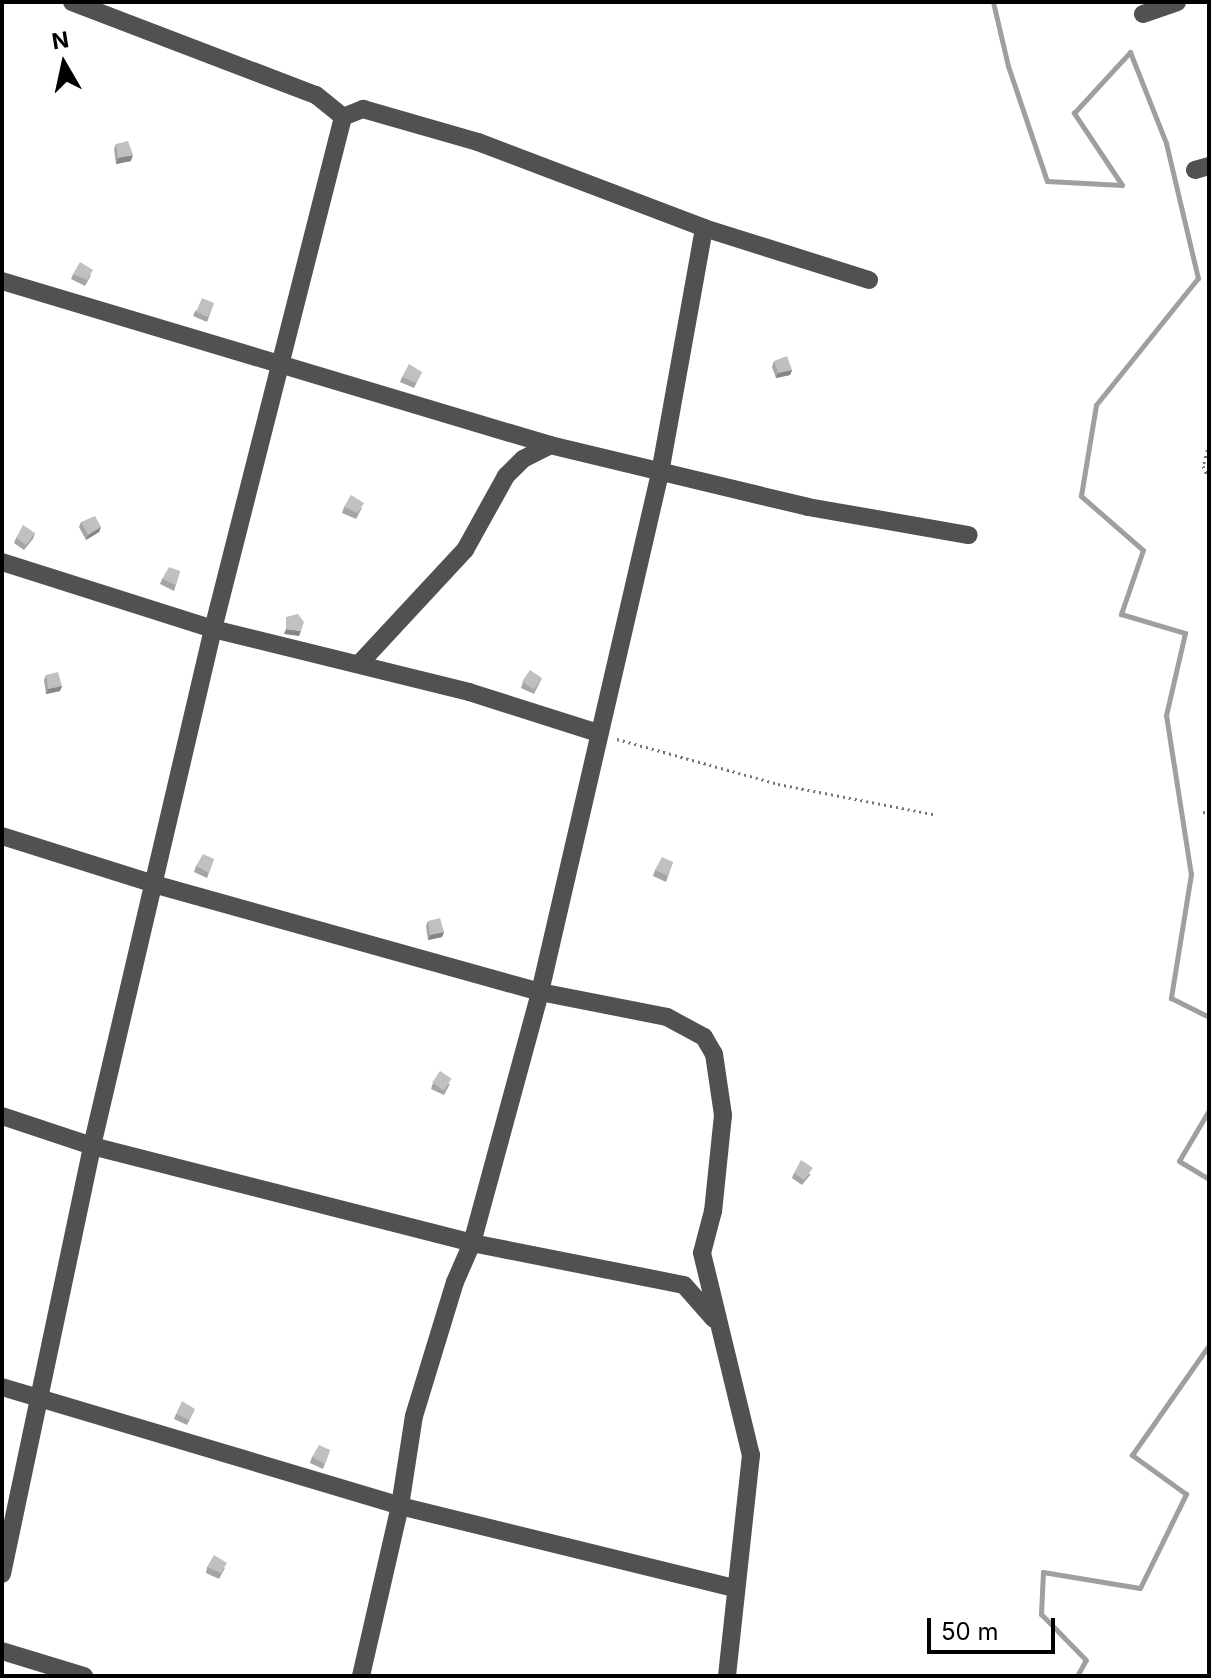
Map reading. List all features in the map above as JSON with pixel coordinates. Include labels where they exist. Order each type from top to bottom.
[{"type":"street","points":[[72,2],[316,95],[343,117]]},
{"type":"street","points":[[1143,14],[1177,2]]},
{"type":"street","points":[[343,117],[363,109],[478,142],[704,228],[869,280]]},
{"type":"street","points":[[2,1574],[92,1146],[157,885],[213,629],[343,117]]},
{"type":"street","points":[[361,1676],[400,1506],[414,1416],[455,1282],[472,1243],[540,992],[660,473],[704,228]]},
{"type":"street","points":[[2,281],[550,445],[833,512],[969,535]]},
{"type":"street","points":[[359,664],[458,559],[506,476],[523,459],[550,445]]},
{"type":"street","points":[[2,562],[213,629],[359,664],[598,733]]},
{"type":"street","points":[[2,836],[157,885],[540,992],[667,1017],[691,1025],[714,1054],[723,1115],[713,1211],[702,1253],[715,1321],[751,1455],[727,1676]]},
{"type":"street","points":[[2,1116],[92,1146],[472,1243],[684,1285],[715,1321]]},
{"type":"street","points":[[2,1387],[400,1506],[735,1588]]},
{"type":"street","points":[[2,1651],[84,1676]]},
{"type":"path","points":[[1209,444],[1203,466],[1209,479]]},
{"type":"path","points":[[598,733],[778,784],[933,814]]},
{"type":"path","points":[[1203,812],[1209,813]]},
{"type":"building","points":[[128,141],[133,155],[118,158],[116,144]]},
{"type":"building","points":[[80,262],[93,270],[87,280],[73,274]]},
{"type":"building","points":[[202,298],[214,303],[208,317],[196,312]]},
{"type":"building","points":[[787,356],[792,370],[778,373],[774,361]]},
{"type":"building","points":[[409,364],[422,372],[416,383],[402,377]]},
{"type":"building","points":[[351,495],[364,503],[358,513],[344,507]]},
{"type":"building","points":[[95,516],[101,527],[88,535],[81,522]]},
{"type":"building","points":[[23,525],[35,533],[26,545],[16,538]]},
{"type":"building","points":[[169,567],[180,571],[176,585],[162,579]]},
{"type":"building","points":[[298,614],[304,622],[301,631],[286,629],[286,617]]},
{"type":"building","points":[[530,670],[542,678],[534,689],[522,682]]},
{"type":"building","points":[[58,672],[62,686],[48,689],[46,675]]},
{"type":"building","points":[[203,854],[214,859],[209,873],[196,866]]},
{"type":"building","points":[[662,857],[673,862],[668,876],[655,870]]},
{"type":"building","points":[[440,918],[444,932],[430,935],[428,921]]},
{"type":"building","points":[[440,1071],[452,1079],[444,1090],[432,1083]]},
{"type":"building","points":[[801,1160],[813,1168],[804,1180],[794,1173]]},
{"type":"building","points":[[182,1401],[195,1409],[189,1420],[176,1414]]},
{"type":"building","points":[[319,1445],[330,1450],[325,1464],[312,1457]]},
{"type":"building","points":[[214,1555],[227,1563],[221,1573],[207,1567]]},
{"type":"waterway","points":[[993,2],[1008,66],[1047,181],[1122,185],[1074,113],[1130,52],[1166,143],[1198,278],[1096,405],[1081,496],[1143,550],[1121,614],[1185,633],[1166,715],[1191,874],[1171,998],[1209,1017]]},
{"type":"waterway","points":[[1209,1110],[1179,1161],[1209,1179]]},
{"type":"waterway","points":[[1077,1676],[1086,1660],[1041,1614],[1043,1572],[1140,1588],[1186,1494],[1132,1455],[1209,1345]]}]
